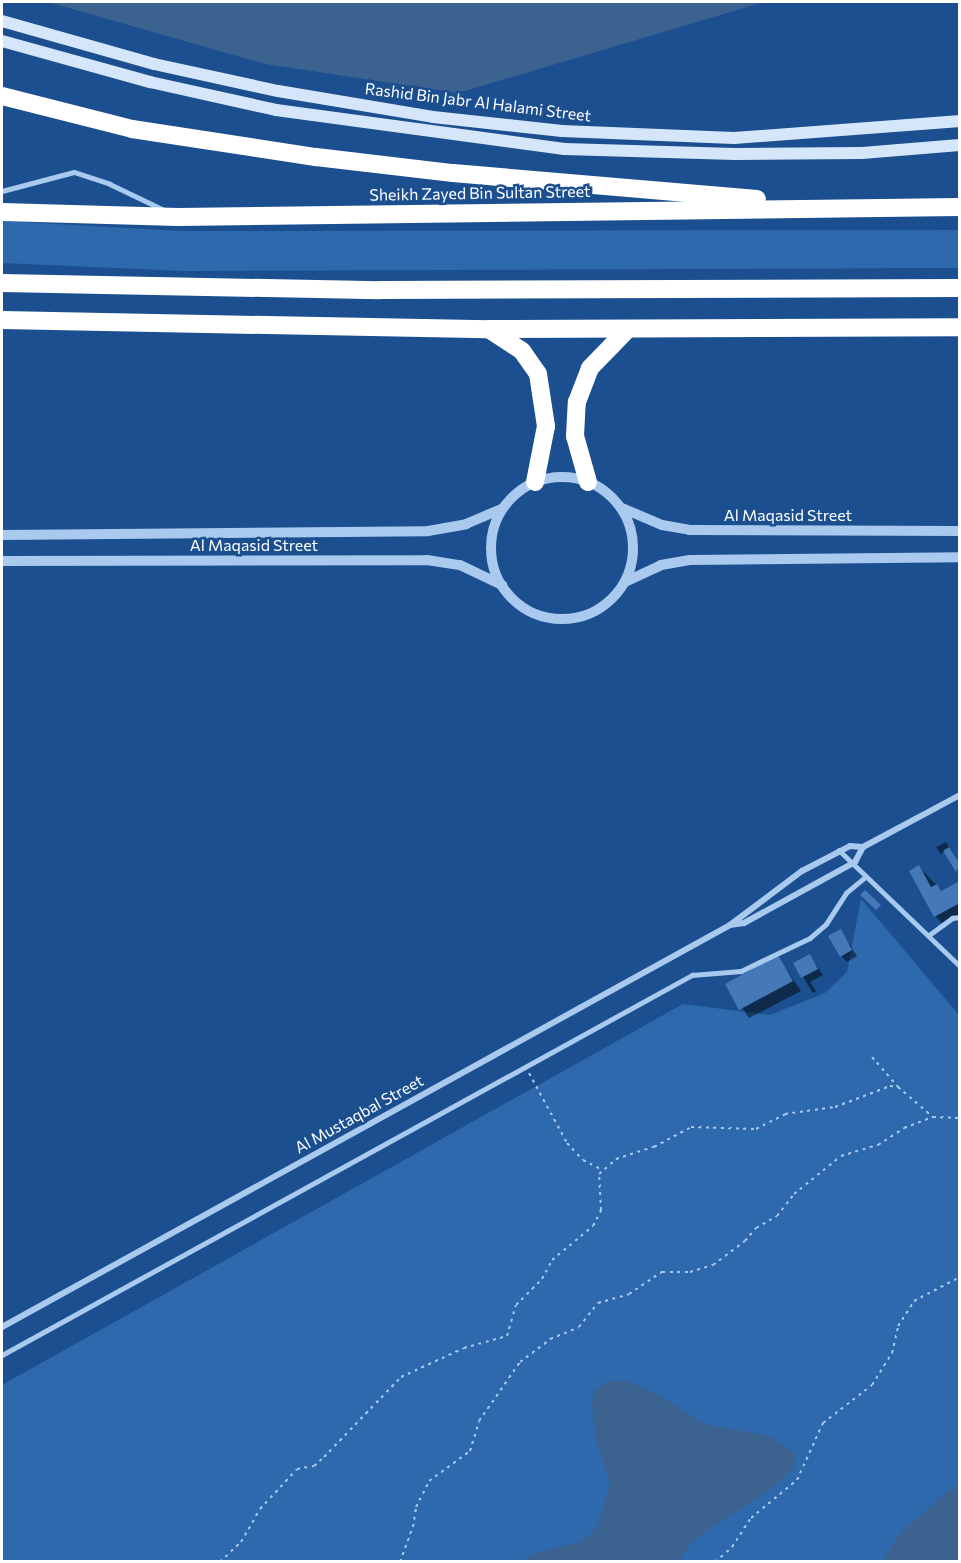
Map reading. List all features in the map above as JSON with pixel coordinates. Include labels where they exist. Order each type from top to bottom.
[{"type":"highway","points":[[2,96],[132,129],[316,157],[453,173],[848,207]]},
{"type":"highway","name":"Sheikh Zayed Bin Sultan Street","points":[[2,212],[178,217],[960,207]]},
{"type":"highway","points":[[2,283],[380,290],[960,288]]},
{"type":"highway","points":[[2,320],[488,329],[960,327]]},
{"type":"highway","points":[[488,329],[522,351],[538,374],[546,426],[535,482]]},
{"type":"highway","points":[[588,482],[576,444],[577,402],[590,368],[627,330]]},
{"type":"main road","name":"Rashid Bin Jabr Al Halami Street","points":[[2,21],[154,64],[278,91],[433,117],[539,128],[734,138],[960,121]]},
{"type":"main road","name":"Rashid Bin Jabr Al Halami Street","points":[[2,41],[150,82],[276,110],[564,149],[781,153],[960,145]]},
{"type":"street","points":[[625,582],[631,567],[633,536],[620,506],[588,482],[566,477],[535,482],[512,498],[502,509],[492,539],[495,571],[502,585],[529,610],[565,618],[600,608],[625,582],[661,565],[690,560],[960,557]]},
{"type":"street","name":"Al Maqasid Street","points":[[620,506],[647,521],[689,530],[960,531]]},
{"type":"street","name":"Al Maqasid Street","points":[[2,535],[428,531],[466,524],[502,509]]},
{"type":"street","name":"Al Maqasid Street","points":[[2,561],[427,560],[476,571],[502,585]]},
{"type":"street","name":"Al Mustaqbal Street","points":[[2,1327],[730,925],[780,884],[839,850],[863,847],[960,795]]},
{"type":"street","points":[[855,862],[863,847]]},
{"type":"street","name":"Al Mustaqbal Street","points":[[730,925],[744,924],[855,862]]},
{"type":"lane","points":[[2,191],[74,172],[110,184],[178,217]]},
{"type":"lane","points":[[839,850],[855,862],[865,877],[959,963]]},
{"type":"lane","points":[[2,1355],[692,975],[741,970],[816,934],[846,893],[865,877]]},
{"type":"lane","points":[[929,935],[952,918],[960,917]]},
{"type":"path","points":[[872,1057],[898,1087],[933,1118]]},
{"type":"path","points":[[526,1067],[567,1143],[583,1160],[601,1169]]},
{"type":"path","points":[[220,1562],[241,1542],[260,1509],[297,1469],[314,1466],[401,1377],[464,1348],[507,1336],[516,1305],[542,1280],[552,1260],[585,1235],[598,1218],[597,1182],[601,1169],[616,1159],[654,1147],[691,1127],[756,1129],[785,1114],[835,1107],[879,1089],[898,1087]]},
{"type":"path","points":[[400,1562],[413,1527],[416,1507],[429,1481],[470,1452],[480,1421],[520,1362],[550,1339],[579,1327],[598,1303],[629,1294],[662,1272],[690,1272],[713,1265],[745,1241],[756,1228],[777,1216],[794,1194],[841,1156],[878,1145],[904,1128],[933,1118],[960,1118]]},
{"type":"path","points":[[715,1562],[732,1547],[751,1518],[797,1480],[823,1423],[872,1385],[892,1353],[898,1326],[914,1301],[960,1277]]},
{"type":"shaded area","points":[[48,2],[764,2],[458,93],[265,64]]},
{"type":"shaded area","points":[[2,221],[181,231],[959,230],[960,268],[184,271],[2,263]]},
{"type":"shaded area","points":[[861,899],[959,1015],[959,1561],[2,1561],[2,1385],[683,1004],[770,1015],[825,993],[847,972]]},
{"type":"shaded area","points":[[608,1381],[626,1381],[655,1393],[705,1424],[769,1436],[796,1454],[793,1469],[773,1488],[694,1539],[679,1561],[522,1561],[533,1554],[583,1541],[598,1526],[610,1484],[596,1440],[592,1406],[594,1391]]},
{"type":"shaded area","points":[[959,1482],[959,1561],[882,1561],[900,1533]]},
{"type":"building","points":[[949,847],[960,864],[956,872],[943,851]]},
{"type":"building","points":[[919,865],[931,887],[937,884],[941,891],[958,882],[960,903],[934,917],[909,871]]},
{"type":"building","points":[[865,890],[881,905],[876,910],[860,895]]},
{"type":"building","points":[[841,929],[852,950],[840,957],[828,936]]},
{"type":"building","points":[[810,954],[818,969],[801,978],[793,963]]},
{"type":"building","points":[[778,955],[793,981],[739,1010],[725,984]]}]
